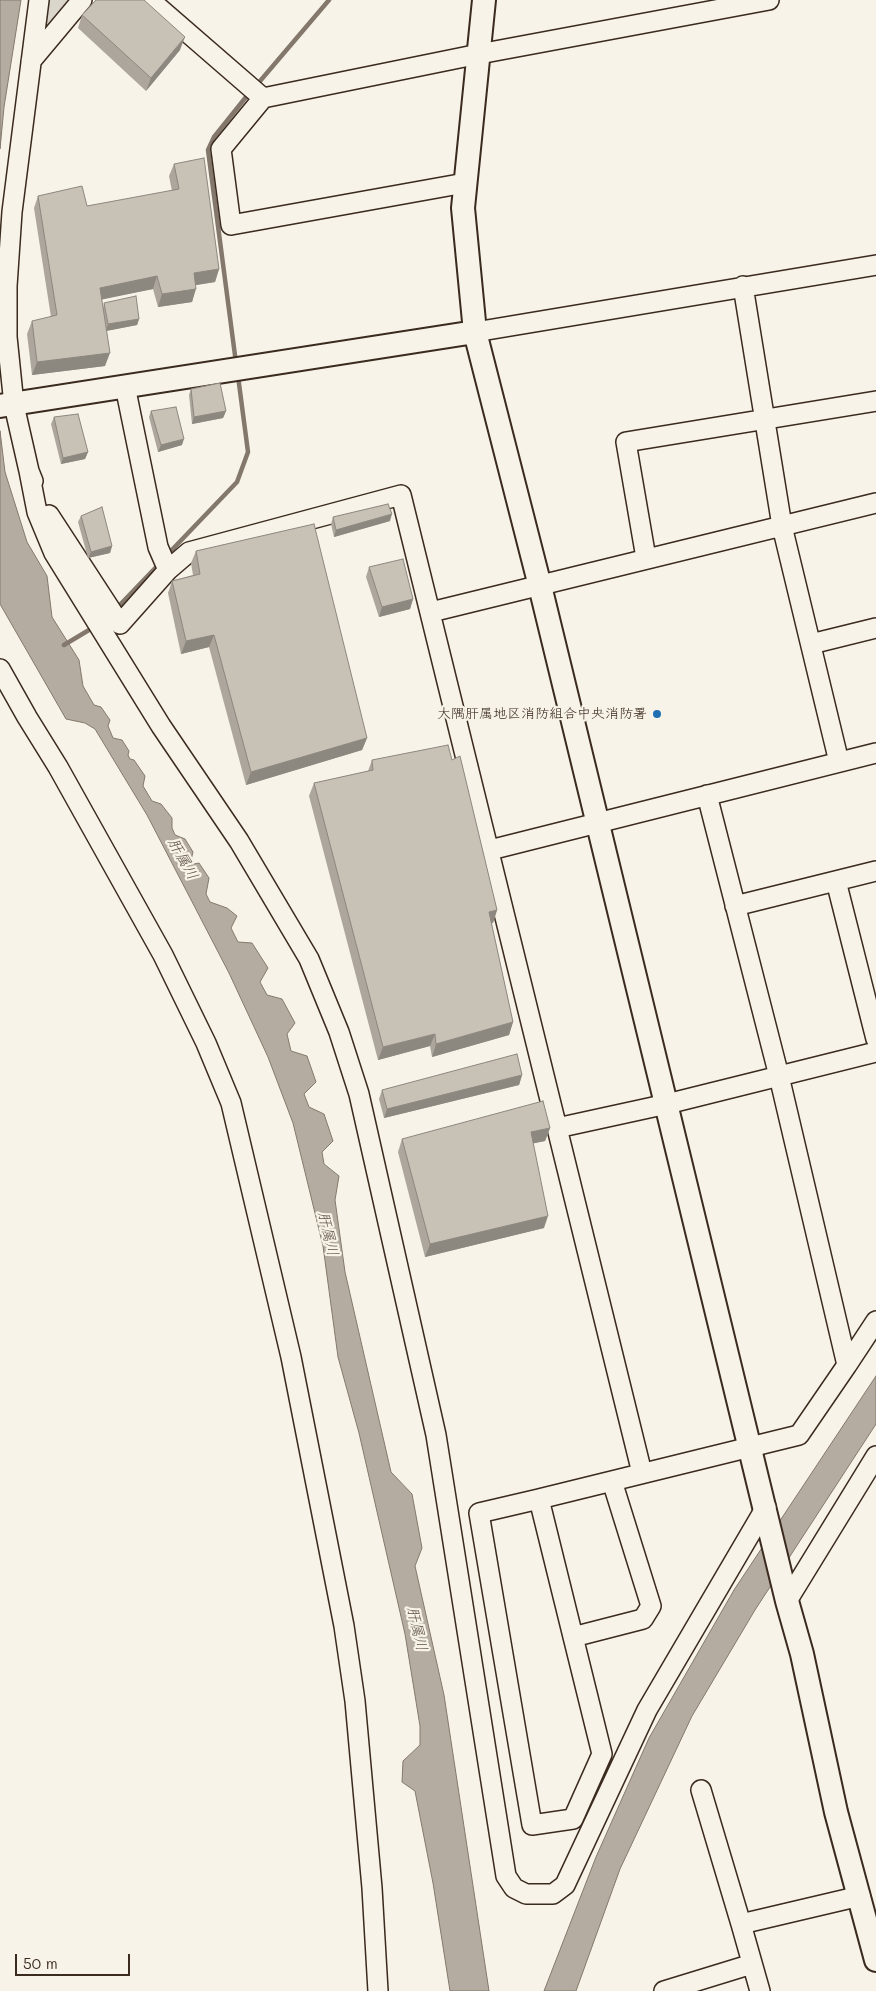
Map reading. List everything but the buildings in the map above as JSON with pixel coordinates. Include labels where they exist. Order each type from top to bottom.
[{"type":"street","points":[[39,0],[12,212],[6,286],[5,406],[29,471],[53,524],[120,624],[164,561],[189,552],[401,494],[642,1473]]},
{"type":"street","points":[[30,61],[82,0]]},
{"type":"street","points":[[150,0],[263,98]]},
{"type":"street","points":[[484,0],[463,208],[475,332],[540,586],[749,1446],[767,1511],[787,1601],[802,1654],[836,1812],[866,1899],[876,1960]]},
{"type":"street","points":[[466,183],[231,225],[220,149],[263,98],[479,54],[769,0]]},
{"type":"street","points":[[5,406],[475,332],[876,265]]},
{"type":"street","points":[[743,286],[782,526],[839,762]]},
{"type":"street","points":[[125,386],[164,561]]},
{"type":"street","points":[[646,558],[626,442],[876,402]]},
{"type":"street","points":[[29,471],[37,512],[54,553],[161,726],[249,858],[308,959],[339,1032],[359,1094],[436,1435],[506,1876],[514,1888],[526,1894],[553,1894],[565,1885],[647,1710],[767,1511]]},
{"type":"street","points":[[431,612],[876,503]]},
{"type":"street","points":[[811,644],[876,628]]},
{"type":"street","points":[[0,669],[58,766],[163,955],[206,1043],[231,1103],[289,1348],[344,1626],[356,1710],[372,1888],[378,1991]]},
{"type":"street","points":[[490,850],[876,753]]},
{"type":"street","points":[[707,795],[779,1076],[847,1365]]},
{"type":"street","points":[[735,906],[876,871]]},
{"type":"street","points":[[836,881],[876,1039]]},
{"type":"street","points":[[557,1128],[667,1104],[876,1052]]},
{"type":"street","points":[[539,1499],[602,1754],[573,1819],[532,1825],[479,1513],[799,1435],[876,1321]]},
{"type":"street","points":[[787,1601],[876,1456]]},
{"type":"street","points":[[573,1637],[643,1619],[651,1606],[612,1481]]},
{"type":"street","points":[[702,1790],[760,1991]]},
{"type":"street","points":[[741,1924],[866,1899]]},
{"type":"street","points":[[664,1991],[752,1964]]},
{"type":"shaded area","points":[[47,0],[73,0],[42,36]]},
{"type":"water","points":[[0,0],[21,0],[4,107],[0,149]]},
{"type":"water","name":"肝属川","points":[[0,431],[5,472],[27,542],[47,576],[52,617],[79,660],[83,686],[94,705],[101,707],[110,720],[108,726],[113,738],[122,740],[129,751],[130,759],[134,760],[145,776],[143,786],[152,801],[161,804],[172,818],[172,828],[175,835],[185,839],[193,852],[191,860],[194,864],[199,863],[209,878],[206,894],[210,902],[227,908],[237,916],[231,928],[238,942],[252,943],[268,968],[260,982],[267,995],[282,999],[295,1023],[287,1034],[291,1051],[307,1056],[316,1082],[304,1094],[309,1107],[324,1114],[333,1141],[322,1152],[324,1164],[339,1176],[335,1200],[345,1272],[391,1472],[412,1494],[422,1548],[415,1566],[444,1695],[489,1991],[450,1991],[433,1883],[415,1791],[402,1782],[403,1761],[420,1745],[420,1726],[405,1634],[359,1433],[338,1357],[323,1246],[293,1123],[268,1057],[229,973],[147,815],[95,729],[85,723],[66,719],[0,604]]},
{"type":"water","points":[[876,1376],[876,1424],[755,1610],[692,1716],[620,1869],[576,1991],[544,1991],[596,1857],[649,1738],[734,1590]]},
{"type":"waterway","points":[[255,87],[329,0]]},
{"type":"waterway","points":[[236,363],[208,150],[214,137],[250,92]]},
{"type":"waterway","points":[[167,555],[237,482],[248,452],[238,376]]},
{"type":"waterway","points":[[115,610],[160,563]]},
{"type":"waterway","points":[[64,645],[94,627]]},
{"type":"place","name":"大隅肝属地区消防組合中央消防署","points":[[657,714]]}]
